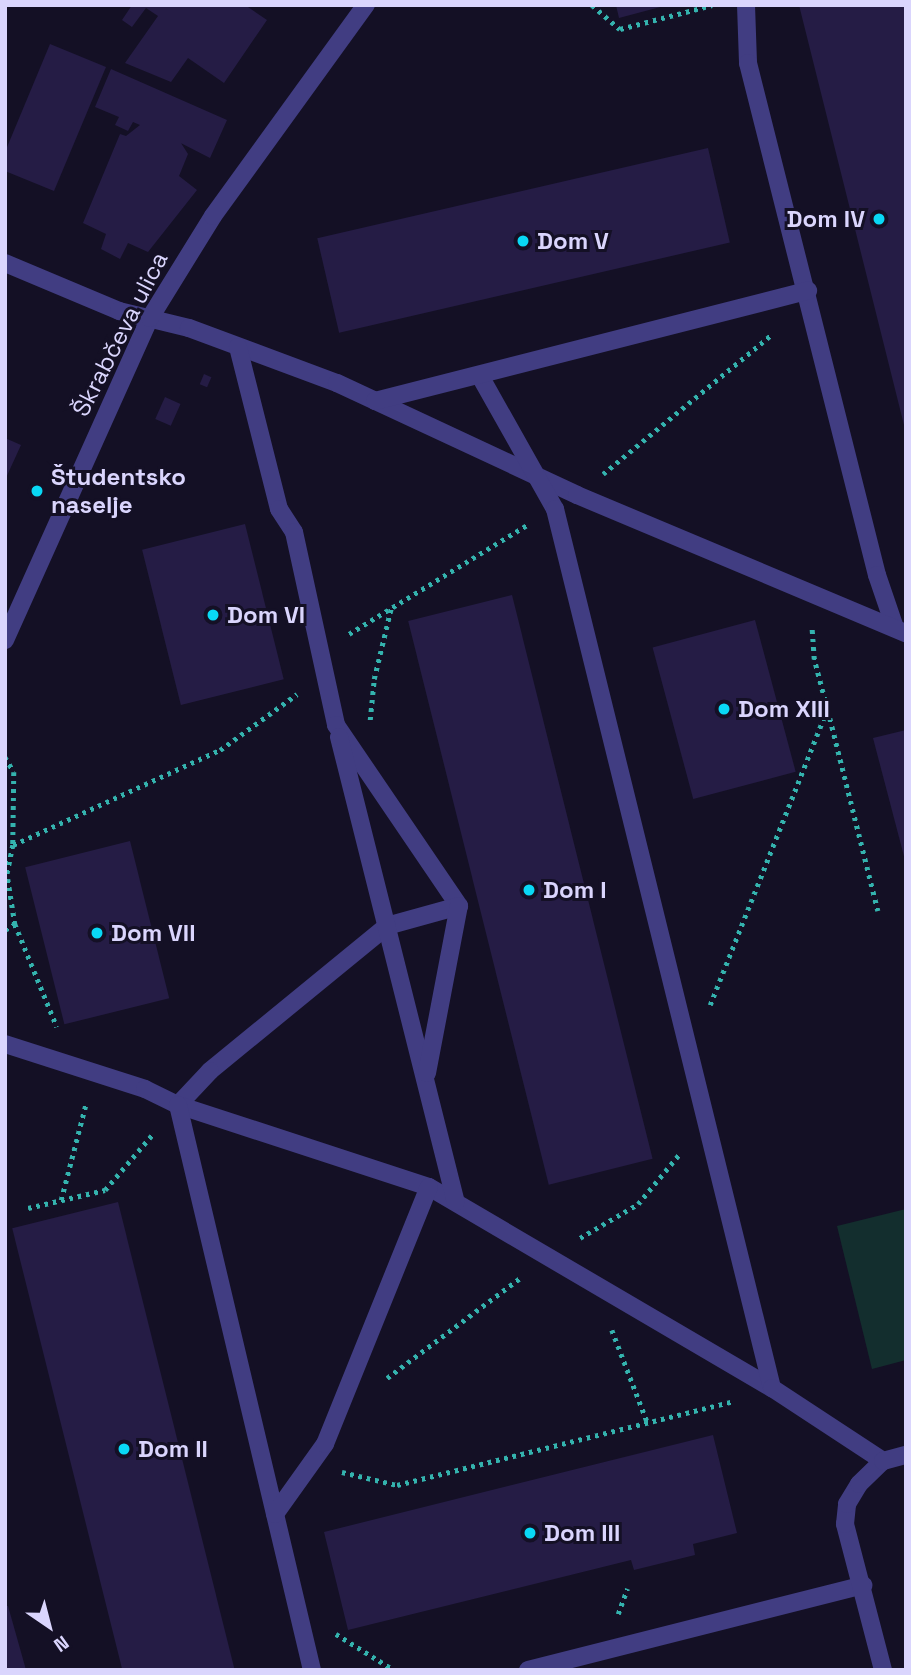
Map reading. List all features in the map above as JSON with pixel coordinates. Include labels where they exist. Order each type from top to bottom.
[{"type":"street","name":"Škrabčeva ulica","points":[[5,640],[150,318],[213,216],[366,5]]},
{"type":"street","points":[[746,5],[748,62],[808,291],[877,575],[900,631]]},
{"type":"street","points":[[5,263],[91,300],[238,347],[375,401],[534,474],[900,631]]},
{"type":"street","points":[[375,401],[808,291]]},
{"type":"street","points":[[238,347],[279,509],[294,532],[336,725],[456,1202]]},
{"type":"street","points":[[480,376],[555,509],[772,1388]]},
{"type":"street","points":[[336,725],[459,906],[426,1080]]},
{"type":"street","points":[[178,1105],[210,1071],[387,926],[459,906]]},
{"type":"street","points":[[5,1044],[178,1105],[429,1187],[772,1388],[883,1461]]},
{"type":"street","points":[[178,1105],[312,1670]]},
{"type":"street","points":[[275,1514],[325,1444],[429,1187]]},
{"type":"street","points":[[883,1670],[845,1524],[847,1503],[859,1483],[883,1461],[906,1455]]},
{"type":"street","points":[[528,1670],[863,1585]]},
{"type":"path","points":[[592,5],[620,29],[712,5]]},
{"type":"path","points":[[810,592],[814,659],[878,911]]},
{"type":"path","points":[[370,776],[374,679],[392,608]]},
{"type":"path","points":[[13,845],[220,750],[324,675]]},
{"type":"path","points":[[689,1057],[827,709]]},
{"type":"path","points":[[5,757],[14,772],[13,845],[8,879],[15,925],[75,1067]]},
{"type":"path","points":[[5,885],[8,879]]},
{"type":"path","points":[[5,930],[15,925]]},
{"type":"path","points":[[61,1200],[93,1073]]},
{"type":"path","points":[[28,1208],[105,1190],[178,1105]]},
{"type":"path","points":[[594,1282],[648,1424]]},
{"type":"path","points":[[311,1465],[397,1485],[648,1424],[772,1388]]},
{"type":"path","points":[[297,1609],[394,1670]]},
{"type":"green space","points":[[906,1209],[906,1360],[872,1369],[837,1226]]},
{"type":"building","points":[[132,5],[245,5],[267,20],[224,83],[188,58],[171,82],[125,63],[158,16],[146,8],[132,27],[122,20]]},
{"type":"building","points":[[616,5],[664,5],[664,6],[619,18]]},
{"type":"building","name":"Dom IV","points":[[799,5],[906,5],[906,429],[905,429]]},
{"type":"building","points":[[50,44],[106,67],[54,191],[5,171],[5,152]]},
{"type":"building","points":[[111,69],[227,120],[210,158],[181,143],[188,154],[179,176],[197,190],[148,252],[128,243],[120,259],[101,249],[106,234],[83,223],[120,134],[126,136],[140,125],[133,122],[128,131],[115,125],[119,117],[95,107]]},
{"type":"building","name":"Dom V","points":[[708,148],[730,243],[339,333],[317,238]]},
{"type":"building","points":[[204,374],[211,377],[207,387],[200,384]]},
{"type":"building","points":[[165,397],[181,404],[171,426],[155,419]]},
{"type":"building","points":[[5,438],[21,445],[5,480]]},
{"type":"building","name":"Dom VI","points":[[245,524],[284,679],[181,705],[142,550]]},
{"type":"building","name":"Dom I","points":[[512,595],[653,1159],[549,1185],[408,621]]},
{"type":"building","name":"Dom XIII","points":[[755,620],[796,772],[693,799],[653,647]]},
{"type":"building","points":[[906,730],[906,860],[905,860],[873,738]]},
{"type":"building","name":"Dom VII","points":[[130,841],[169,998],[64,1024],[25,867]]},
{"type":"building","name":"Dom II","points":[[118,1202],[235,1670],[122,1670],[12,1228]]},
{"type":"building","name":"Dom III","points":[[713,1435],[737,1533],[693,1544],[695,1555],[634,1570],[631,1560],[348,1630],[324,1532]]},
{"type":"building","points":[[5,1606],[8,1606],[26,1670],[5,1670]]},
{"type":"place","name":"Dom IV","points":[[879,219]]},
{"type":"place","name":"Dom V","points":[[523,241]]},
{"type":"place","name":"Študentsko naselje","points":[[37,491]]},
{"type":"place","name":"Dom VI","points":[[213,615]]},
{"type":"place","name":"Dom XIII","points":[[724,709]]},
{"type":"place","name":"Dom I","points":[[529,890]]},
{"type":"place","name":"Dom VII","points":[[97,933]]},
{"type":"place","name":"Dom II","points":[[124,1449]]},
{"type":"place","name":"Dom III","points":[[530,1533]]}]
